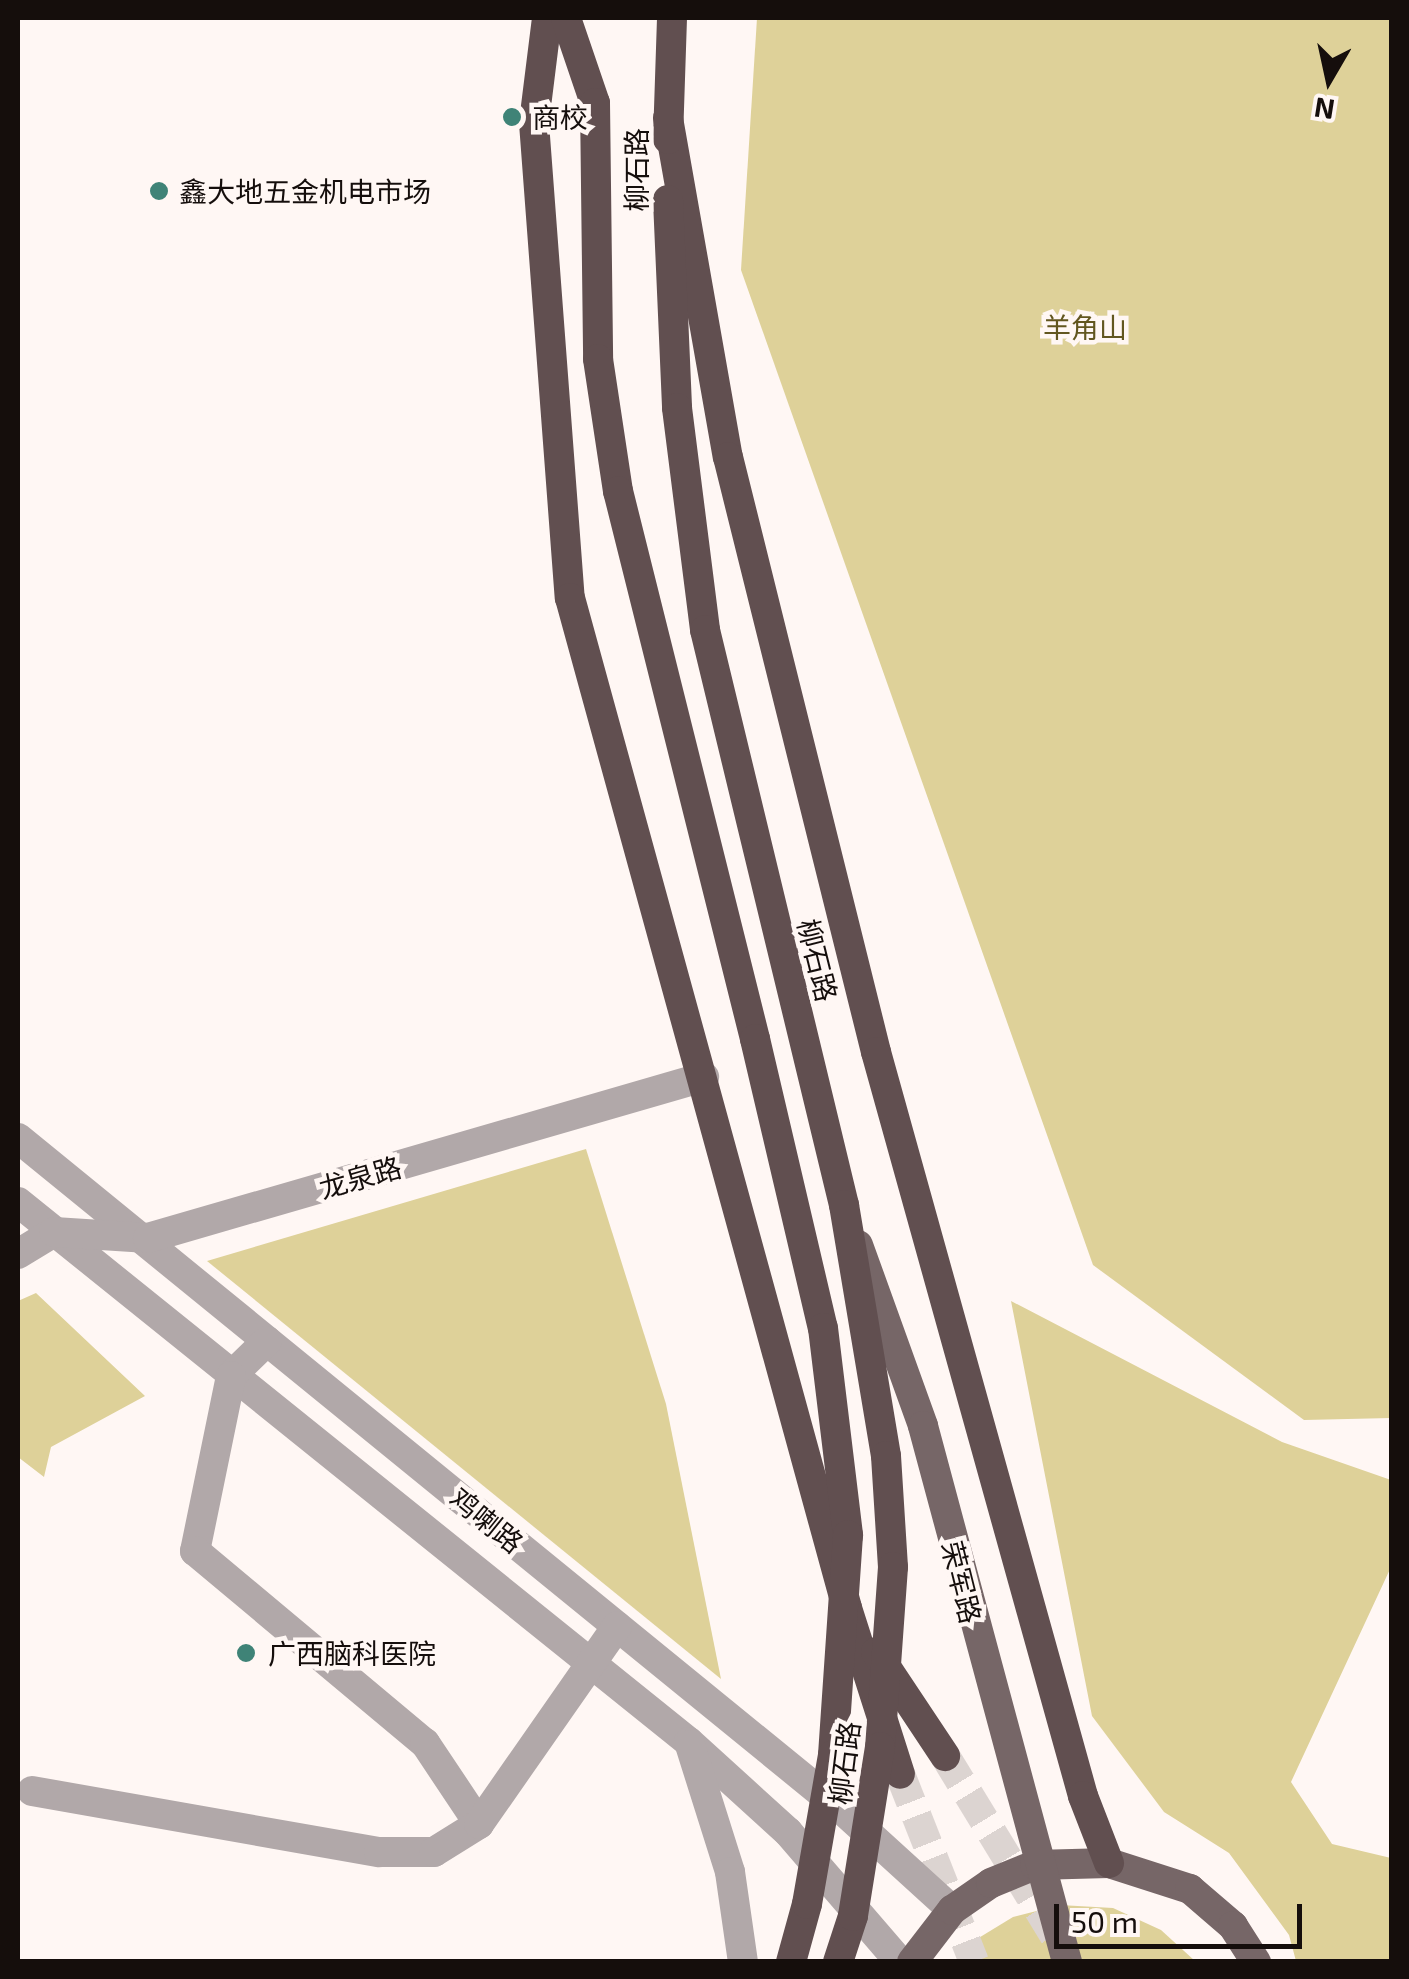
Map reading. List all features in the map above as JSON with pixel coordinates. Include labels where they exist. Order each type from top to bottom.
[{"type":"highway","points":[[547,18],[534,124],[547,236],[570,598],[640,868],[704,1077],[847,1608],[900,1774]]},
{"type":"highway","name":"柳石路","points":[[566,18],[595,104],[598,359],[618,492],[823,1328],[848,1535],[833,1755],[808,1904],[792,1962]]},
{"type":"highway","name":"柳石路","points":[[672,18],[668,118],[676,390],[705,630],[844,1206],[886,1456],[894,1567],[880,1747],[853,1916],[838,1962]]},
{"type":"highway","points":[[668,118],[728,456],[876,1052],[1078,1777],[1110,1863]]},
{"type":"highway","points":[[547,236],[598,359]]},
{"type":"highway","points":[[847,1608],[946,1756]]},
{"type":"main road","name":"荣军路","points":[[844,1206],[923,1426],[1067,1962]]},
{"type":"main road","points":[[912,1962],[952,1910],[991,1882],[1035,1865],[1110,1863],[1190,1889],[1232,1926],[1256,1962]]},
{"type":"street","name":"龙泉路","points":[[54,1232],[148,1238],[704,1077]]},
{"type":"street","name":"鸡喇路","points":[[18,1138],[148,1238],[267,1341],[839,1807],[952,1910]]},
{"type":"street","name":"鸡喇路","points":[[18,1202],[689,1742],[788,1832],[900,1962]]},
{"type":"street","points":[[18,1254],[54,1232]]},
{"type":"street","points":[[267,1341],[232,1376],[195,1551],[425,1744],[478,1824]]},
{"type":"street","points":[[32,1791],[379,1852],[434,1852],[478,1824],[618,1626]]},
{"type":"street","points":[[689,1742],[730,1872],[743,1962]]},
{"type":"green space","name":"羊角山","points":[[757,18],[1391,18],[1391,1418],[1304,1420],[1093,1265],[741,270]]},
{"type":"green space","points":[[586,1149],[666,1404],[721,1679],[207,1261]]},
{"type":"green space","points":[[36,1293],[145,1396],[51,1447],[44,1477],[18,1457],[18,1301]]},
{"type":"green space","points":[[1011,1301],[1282,1442],[1391,1480],[1391,1567],[1291,1782],[1332,1844],[1391,1858],[1391,1961],[1296,1961],[1289,1935],[1229,1853],[1164,1812],[1092,1716]]},
{"type":"green space","points":[[1060,1905],[1113,1908],[1161,1930],[1195,1961],[956,1962],[972,1942],[1013,1917]]},
{"type":"tunnel","points":[[945,1756],[1061,1946]]},
{"type":"tunnel","points":[[900,1774],[974,1962]]},
{"type":"place","name":"商校","points":[[512,117]]},
{"type":"place","name":"鑫大地五金机电市场","points":[[159,191]]},
{"type":"place","name":"广西脑科医院","points":[[246,1653]]}]
